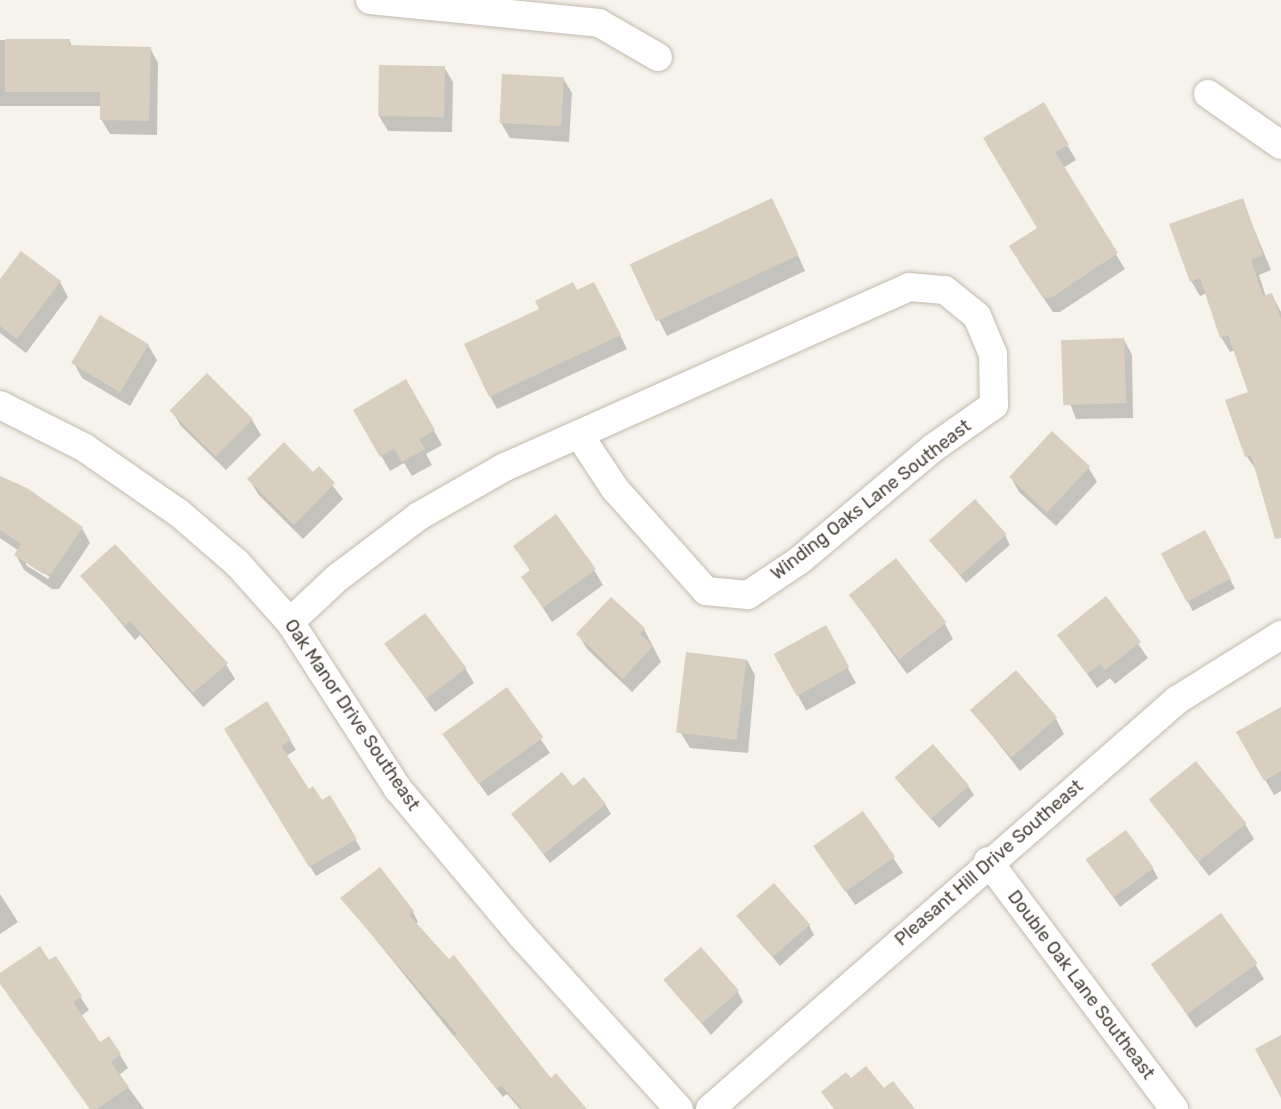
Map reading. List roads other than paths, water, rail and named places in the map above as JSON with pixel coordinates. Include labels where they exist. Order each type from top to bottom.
[{"type":"street","points":[[370,0],[599,23],[658,57]]},
{"type":"street","points":[[1208,94],[1281,145]]},
{"type":"street","name":"Winding Oaks Lane Southeast","points":[[290,622],[337,578],[419,516],[505,467],[580,436],[607,420],[909,287],[945,290],[977,316],[993,354],[994,405],[933,448],[800,560],[748,595],[706,591],[615,489],[580,436]]},
{"type":"street","name":"Oak Manor Drive Southeast","points":[[0,405],[85,448],[179,513],[237,563],[290,622],[398,789],[521,935],[679,1109]]},
{"type":"street","name":"Pleasant Hill Drive Southeast","points":[[710,1109],[988,861],[1177,700],[1281,635]]},
{"type":"street","name":"Double Oak Lane Southeast","points":[[988,861],[1174,1109]]}]
